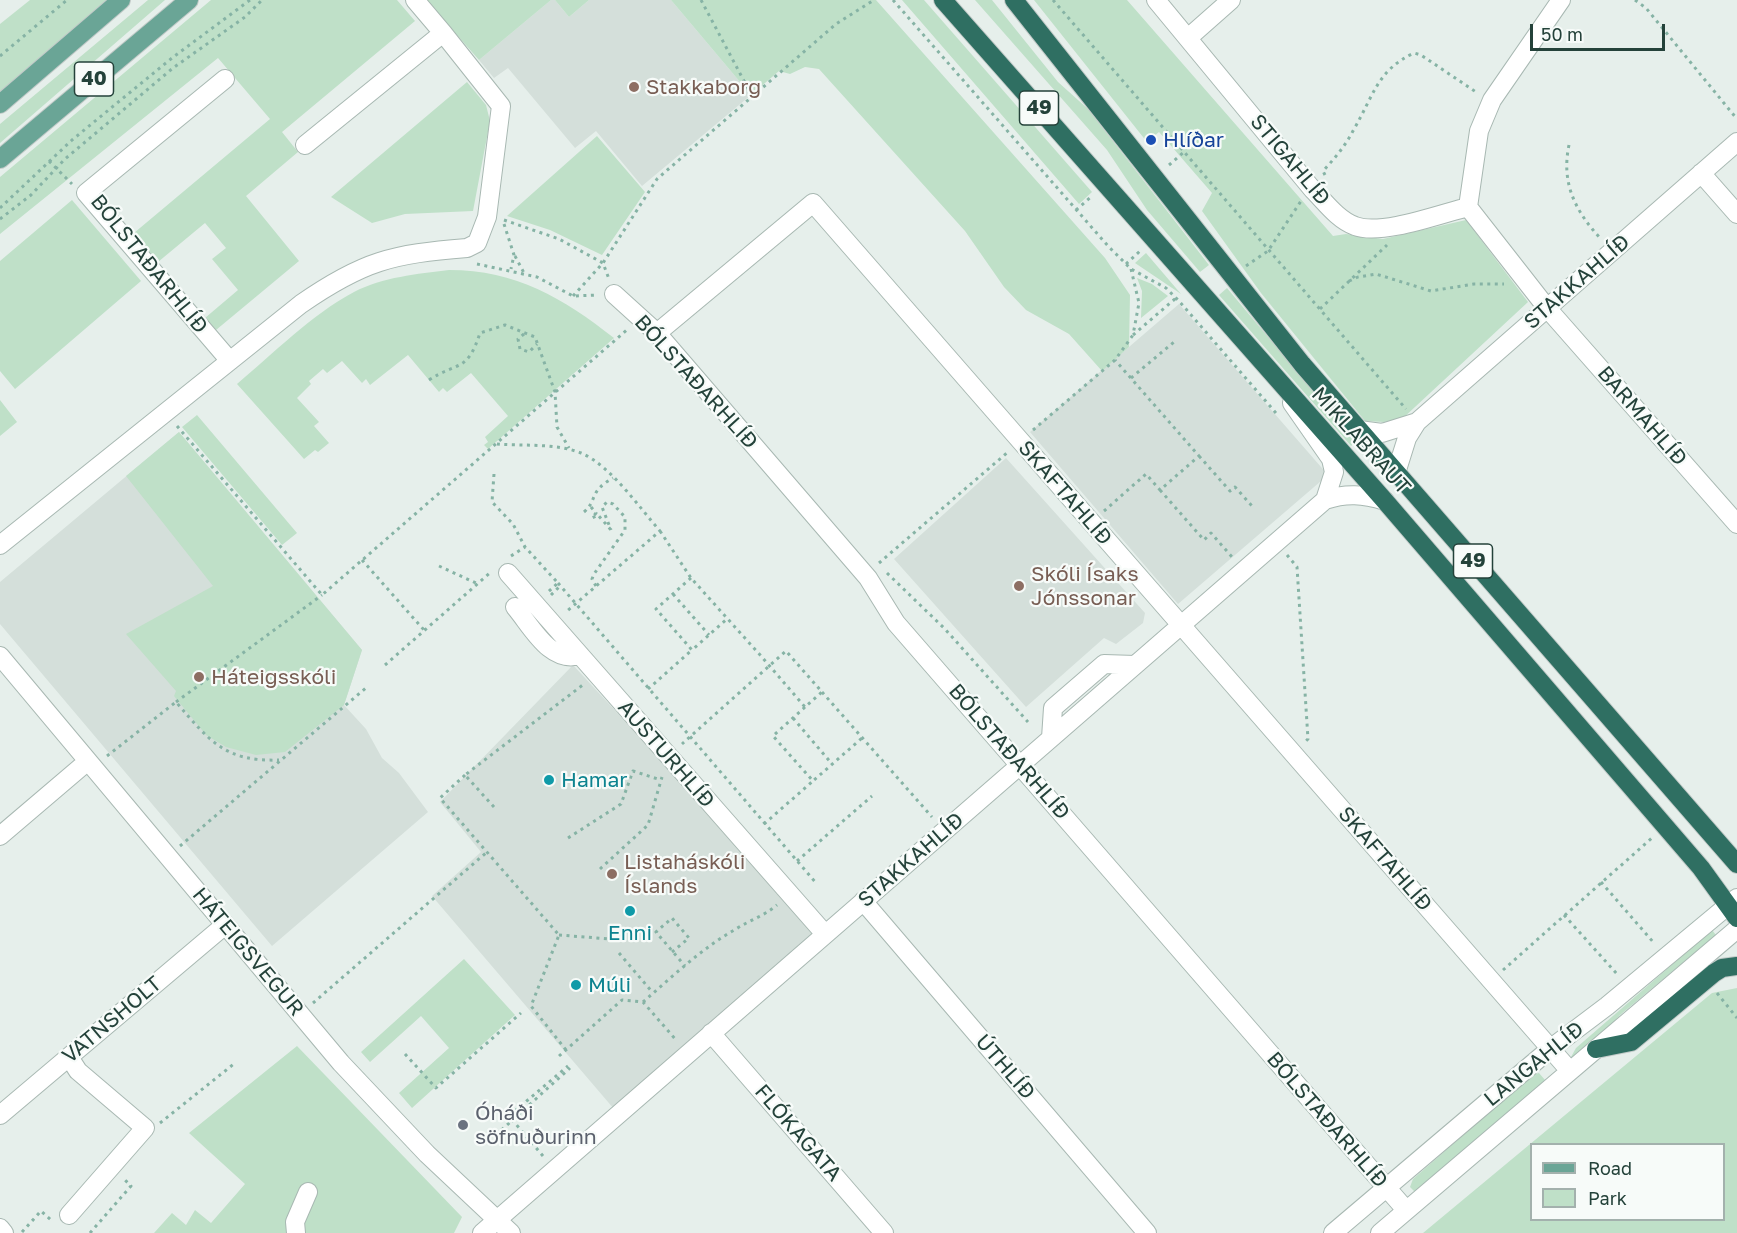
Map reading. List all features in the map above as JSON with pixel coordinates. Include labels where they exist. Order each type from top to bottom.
[{"type":"highway","name":"MIKLABRAUT","points":[[943,0],[1385,501],[1734,907]]},
{"type":"highway","name":"MIKLABRAUT","points":[[1014,0],[1231,278],[1396,473],[1737,864]]},
{"type":"highway","points":[[1596,1049],[1631,1042],[1714,973],[1722,968],[1737,966]]},
{"type":"main road","name":"40","points":[[0,104],[121,0]]},
{"type":"main road","name":"40","points":[[0,159],[189,0]]},
{"type":"street","points":[[0,545],[301,304],[338,279],[364,266],[393,256],[467,248],[477,243],[487,217],[501,106],[415,0]]},
{"type":"street","name":"STIGAHLÍÐ","points":[[1156,0],[1313,190],[1340,217],[1355,226],[1372,229],[1468,207]]},
{"type":"street","points":[[1188,38],[1231,0]]},
{"type":"street","points":[[1468,207],[1479,131],[1492,100],[1561,0]]},
{"type":"street","points":[[305,145],[443,33]]},
{"type":"street","name":"BÓLSTAÐARHLÍÐ","points":[[225,79],[86,193],[230,361]]},
{"type":"street","name":"STAKKAHLÍÐ","points":[[1359,430],[1382,433],[1414,418],[1548,308],[1737,142]]},
{"type":"street","points":[[1701,173],[1737,214]]},
{"type":"street","name":"SKAFTAHLÍÐ","points":[[657,333],[813,203],[1570,1071]]},
{"type":"street","name":"BARMAHLÍÐ","points":[[1468,207],[1548,308],[1737,524]]},
{"type":"street","name":"BÓLSTAÐARHLÍÐ","points":[[614,294],[657,333],[868,578],[896,623],[1021,764],[1406,1210]]},
{"type":"street","points":[[1279,382],[1306,426],[1331,459],[1334,472],[1325,500]]},
{"type":"street","name":"STAKKAHLÍÐ","points":[[1396,473],[1414,418]]},
{"type":"street","points":[[1325,500],[1338,496],[1362,494],[1385,501]]},
{"type":"street","name":"STAKKAHLÍÐ","points":[[482,1233],[1325,500]]},
{"type":"street","name":"AUSTURHLÍÐ","points":[[503,567],[540,602],[597,675],[825,934]]},
{"type":"street","points":[[515,607],[553,652],[564,658],[580,655]]},
{"type":"street","name":"HÁTEIGSVEGUR","points":[[0,656],[167,857],[389,1114],[511,1233]]},
{"type":"street","points":[[0,836],[91,764]]},
{"type":"street","name":"ÚTHLÍÐ","points":[[862,901],[1147,1233]]},
{"type":"street","name":"LANGAHLÍÐ","points":[[1333,1233],[1550,1049],[1734,907]]},
{"type":"street","name":"VATNSHOLT","points":[[0,1115],[225,925]]},
{"type":"street","name":"LANGAHLÍÐ","points":[[1380,1233],[1737,929]]},
{"type":"street","name":"FLÓKAGATA","points":[[711,1033],[884,1233]]},
{"type":"street","points":[[69,1057],[78,1071],[145,1128],[69,1215]]},
{"type":"street","points":[[296,1233],[295,1222],[308,1192]]},
{"type":"street","points":[[0,1228],[4,1233]]},
{"type":"path","points":[[0,56],[67,0]]},
{"type":"path","points":[[0,208],[49,161],[172,58],[250,0]]},
{"type":"path","points":[[0,219],[31,195],[55,168],[173,68],[245,16],[262,0]]},
{"type":"path","points":[[701,0],[752,96]]},
{"type":"path","points":[[573,296],[603,263],[657,179],[836,24],[874,0]]},
{"type":"path","points":[[893,0],[1126,264],[1131,269],[1146,275],[1176,298],[1281,419]]},
{"type":"path","points":[[1053,0],[1414,418]]},
{"type":"path","points":[[1056,4],[1061,0]]},
{"type":"path","points":[[1635,0],[1646,8],[1737,119]]},
{"type":"path","points":[[1326,179],[1323,171],[1343,148],[1380,77],[1407,56],[1414,53],[1421,55],[1476,92]]},
{"type":"path","points":[[1569,144],[1566,168],[1572,198],[1581,216],[1612,251]]},
{"type":"path","points":[[1169,165],[1184,152]]},
{"type":"path","points":[[49,161],[69,183],[86,193]]},
{"type":"path","points":[[1076,210],[1092,196]]},
{"type":"path","points":[[1238,273],[1268,251],[1293,209],[1304,198]]},
{"type":"path","points":[[524,273],[514,255],[503,219],[559,239],[603,263]]},
{"type":"path","points":[[1320,309],[1395,238]]},
{"type":"path","points":[[1126,264],[1140,251]]},
{"type":"path","points":[[511,270],[514,255]]},
{"type":"path","points":[[486,265],[524,273],[573,296],[614,294]]},
{"type":"path","points":[[1131,269],[1139,303],[1133,335]]},
{"type":"path","points":[[1349,281],[1376,274],[1418,289],[1445,291],[1474,285],[1508,284],[1520,273]]},
{"type":"path","points":[[1028,722],[945,629],[879,563],[1115,360],[1133,335],[1176,298]]},
{"type":"path","points":[[91,764],[322,595],[640,318]]},
{"type":"path","points":[[429,380],[463,364],[474,350],[480,333],[505,325],[531,333],[537,341],[555,392],[557,427],[570,450]]},
{"type":"path","points":[[526,333],[518,339],[520,349],[529,352],[534,350],[537,341]]},
{"type":"path","points":[[1131,378],[1174,342]]},
{"type":"path","points":[[1115,360],[1230,491],[1235,487],[1252,506]]},
{"type":"path","points":[[177,426],[322,595]]},
{"type":"path","points":[[496,444],[570,450],[599,463],[660,531],[691,578],[805,707]]},
{"type":"path","points":[[1160,490],[1199,456]]},
{"type":"path","points":[[494,474],[492,502],[513,524],[525,547],[817,884]]},
{"type":"path","points":[[1091,523],[1146,474],[1204,540],[1211,533],[1244,570]]},
{"type":"path","points":[[584,512],[591,507],[594,493],[613,478]]},
{"type":"path","points":[[591,507],[596,513],[592,518],[598,515],[611,530],[602,507],[603,504],[613,504],[621,511],[626,523],[620,539],[594,574],[592,579],[596,586]]},
{"type":"path","points":[[560,617],[660,531]]},
{"type":"path","points":[[1276,542],[1297,567],[1308,739],[1293,754]]},
{"type":"path","points":[[385,665],[478,584],[503,567],[525,547]]},
{"type":"path","points":[[362,560],[424,630]]},
{"type":"path","points":[[439,566],[478,584]]},
{"type":"path","points":[[691,578],[656,609],[692,650]]},
{"type":"path","points":[[540,602],[559,585]]},
{"type":"path","points":[[540,602],[559,585]]},
{"type":"path","points":[[673,594],[709,635]]},
{"type":"path","points":[[648,689],[727,619]]},
{"type":"path","points":[[600,868],[648,825],[669,756],[786,651],[944,831]]},
{"type":"path","points":[[597,675],[465,775],[440,798],[559,935],[610,939]]},
{"type":"path","points":[[167,857],[367,687]]},
{"type":"path","points":[[813,781],[772,736],[822,692]]},
{"type":"path","points":[[176,702],[211,743],[246,757],[281,760]]},
{"type":"path","points":[[793,718],[832,764]]},
{"type":"path","points":[[764,824],[862,737]]},
{"type":"path","points":[[568,837],[621,804],[633,771],[661,780]]},
{"type":"path","points":[[465,775],[494,807]]},
{"type":"path","points":[[797,861],[872,796]]},
{"type":"path","points":[[1490,980],[1656,834]]},
{"type":"path","points":[[301,1014],[487,852]]},
{"type":"path","points":[[1601,882],[1654,943]]},
{"type":"path","points":[[643,1002],[685,966],[736,929],[766,915],[790,894]]},
{"type":"path","points":[[1564,915],[1617,975]]},
{"type":"path","points":[[672,952],[689,938],[672,918],[656,932],[672,952],[685,966]]},
{"type":"path","points":[[559,935],[531,1006],[566,1050]]},
{"type":"path","points":[[619,953],[654,993]]},
{"type":"path","points":[[1711,986],[1737,1018]]},
{"type":"path","points":[[559,1056],[622,1000],[643,1002],[688,1053]]},
{"type":"path","points":[[405,1054],[436,1088],[521,1013]]},
{"type":"path","points":[[156,1126],[234,1063]]},
{"type":"path","points":[[554,1169],[509,1116],[569,1067]]},
{"type":"path","points":[[496,1135],[512,1120]]},
{"type":"path","points":[[21,1233],[41,1211]]},
{"type":"shaded area","name":"Stakkaborg","points":[[551,0],[555,0],[569,17],[589,0],[671,0],[751,95],[642,186],[596,131],[575,148],[508,68],[494,78],[479,60]]},
{"type":"shaded area","points":[[1179,304],[1328,475],[1178,604],[1030,432]]},
{"type":"shaded area","name":"Háteigsskóli","points":[[179,432],[362,650],[344,705],[366,729],[382,758],[399,773],[428,812],[272,946],[0,624],[0,582]]},
{"type":"shaded area","name":"Skóli Ísaks Jónssonar","points":[[1006,458],[1145,613],[1143,623],[1116,644],[1104,638],[1026,707],[894,559]]},
{"type":"shaded area","name":"Listaháskóli Íslands","points":[[573,665],[819,931],[614,1109],[432,896],[481,852],[440,802]]},
{"type":"green space","points":[[30,0],[114,0],[0,94],[0,24]]},
{"type":"green space","points":[[148,0],[165,0],[0,143],[0,124]]},
{"type":"green space","points":[[211,0],[397,0],[415,21],[282,132],[298,152],[246,196],[299,261],[216,330],[205,318],[238,290],[212,259],[226,248],[205,223],[158,262],[134,233],[270,119],[218,58],[0,234],[0,177]]},
{"type":"green space","points":[[426,0],[551,0],[479,60]]},
{"type":"green space","points":[[555,0],[589,0],[569,17]]},
{"type":"green space","points":[[671,0],[876,0],[1105,258],[1130,295],[1129,347],[1102,371],[1069,334],[1026,310],[1004,287],[965,231],[819,69],[805,67],[790,74],[779,71],[751,95]]},
{"type":"green space","points":[[902,0],[924,0],[1092,192],[1079,204]]},
{"type":"green space","points":[[975,0],[992,0],[1058,82],[1088,109],[1209,265],[1200,272],[1147,210],[1107,150]]},
{"type":"green space","points":[[1034,0],[1127,0],[1333,236],[1346,234],[1383,239],[1466,220],[1528,302],[1401,420],[1365,421],[1261,293],[1202,211],[1212,193],[1159,132],[1147,142]]},
{"type":"green space","points":[[467,82],[486,105],[490,121],[473,211],[405,214],[372,223],[331,197]]},
{"type":"green space","points":[[597,136],[645,192],[602,255],[550,230],[507,216]]},
{"type":"green space","points":[[72,200],[141,281],[15,389],[0,371],[0,261]]},
{"type":"green space","points":[[1146,253],[1181,294],[1135,263]]},
{"type":"green space","points":[[449,270],[496,275],[538,289],[576,310],[614,338],[488,449],[484,445],[488,442],[485,437],[508,416],[471,373],[447,392],[443,388],[439,392],[408,355],[370,385],[366,379],[362,383],[342,361],[327,373],[323,369],[309,381],[311,384],[297,398],[319,422],[314,426],[329,443],[304,459],[237,384],[308,323],[354,292],[388,280]]},
{"type":"green space","points":[[1137,278],[1152,284],[1168,296],[1141,318],[1142,291]]},
{"type":"green space","points":[[1227,288],[1356,442],[1351,446],[1219,295]]},
{"type":"green space","points":[[0,400],[17,422],[0,436]]},
{"type":"green space","points":[[197,415],[297,533],[282,545],[182,427]]},
{"type":"green space","points":[[179,432],[362,650],[344,705],[285,752],[256,755],[226,747],[206,735],[174,696],[176,691],[126,634],[213,586],[126,476]]},
{"type":"green space","points":[[1712,930],[1716,935],[1620,1015],[1586,1054],[1575,1061],[1571,1057],[1576,1048]]},
{"type":"green space","points":[[464,959],[515,1015],[412,1108],[399,1093],[449,1048],[421,1016],[370,1062],[361,1052]]},
{"type":"green space","points":[[1737,988],[1737,1233],[1423,1233],[1530,1144],[1530,1221],[1725,1221],[1725,1143],[1531,1143],[1712,993]]},
{"type":"green space","points":[[297,1046],[462,1217],[454,1233],[154,1233],[172,1213],[186,1225],[195,1210],[211,1223],[245,1184],[189,1133]]},
{"type":"green space","points":[[1539,1073],[1545,1080],[1543,1085],[1419,1192],[1410,1187],[1413,1179],[1532,1075]]},
{"type":"place","name":"Stakkaborg","points":[[634,87]]},
{"type":"place","name":"Hlíðar","points":[[1151,140]]},
{"type":"place","name":"Skóli Ísaks Jónssonar","points":[[1019,586]]},
{"type":"place","name":"Háteigsskóli","points":[[199,677]]},
{"type":"place","name":"Hamar","points":[[549,780]]},
{"type":"place","name":"Listaháskóli Íslands","points":[[612,874]]},
{"type":"place","name":"Enni","points":[[630,911]]},
{"type":"place","name":"Múli","points":[[576,985]]},
{"type":"place","name":"Óháði söfnuðurinn","points":[[463,1125]]}]
